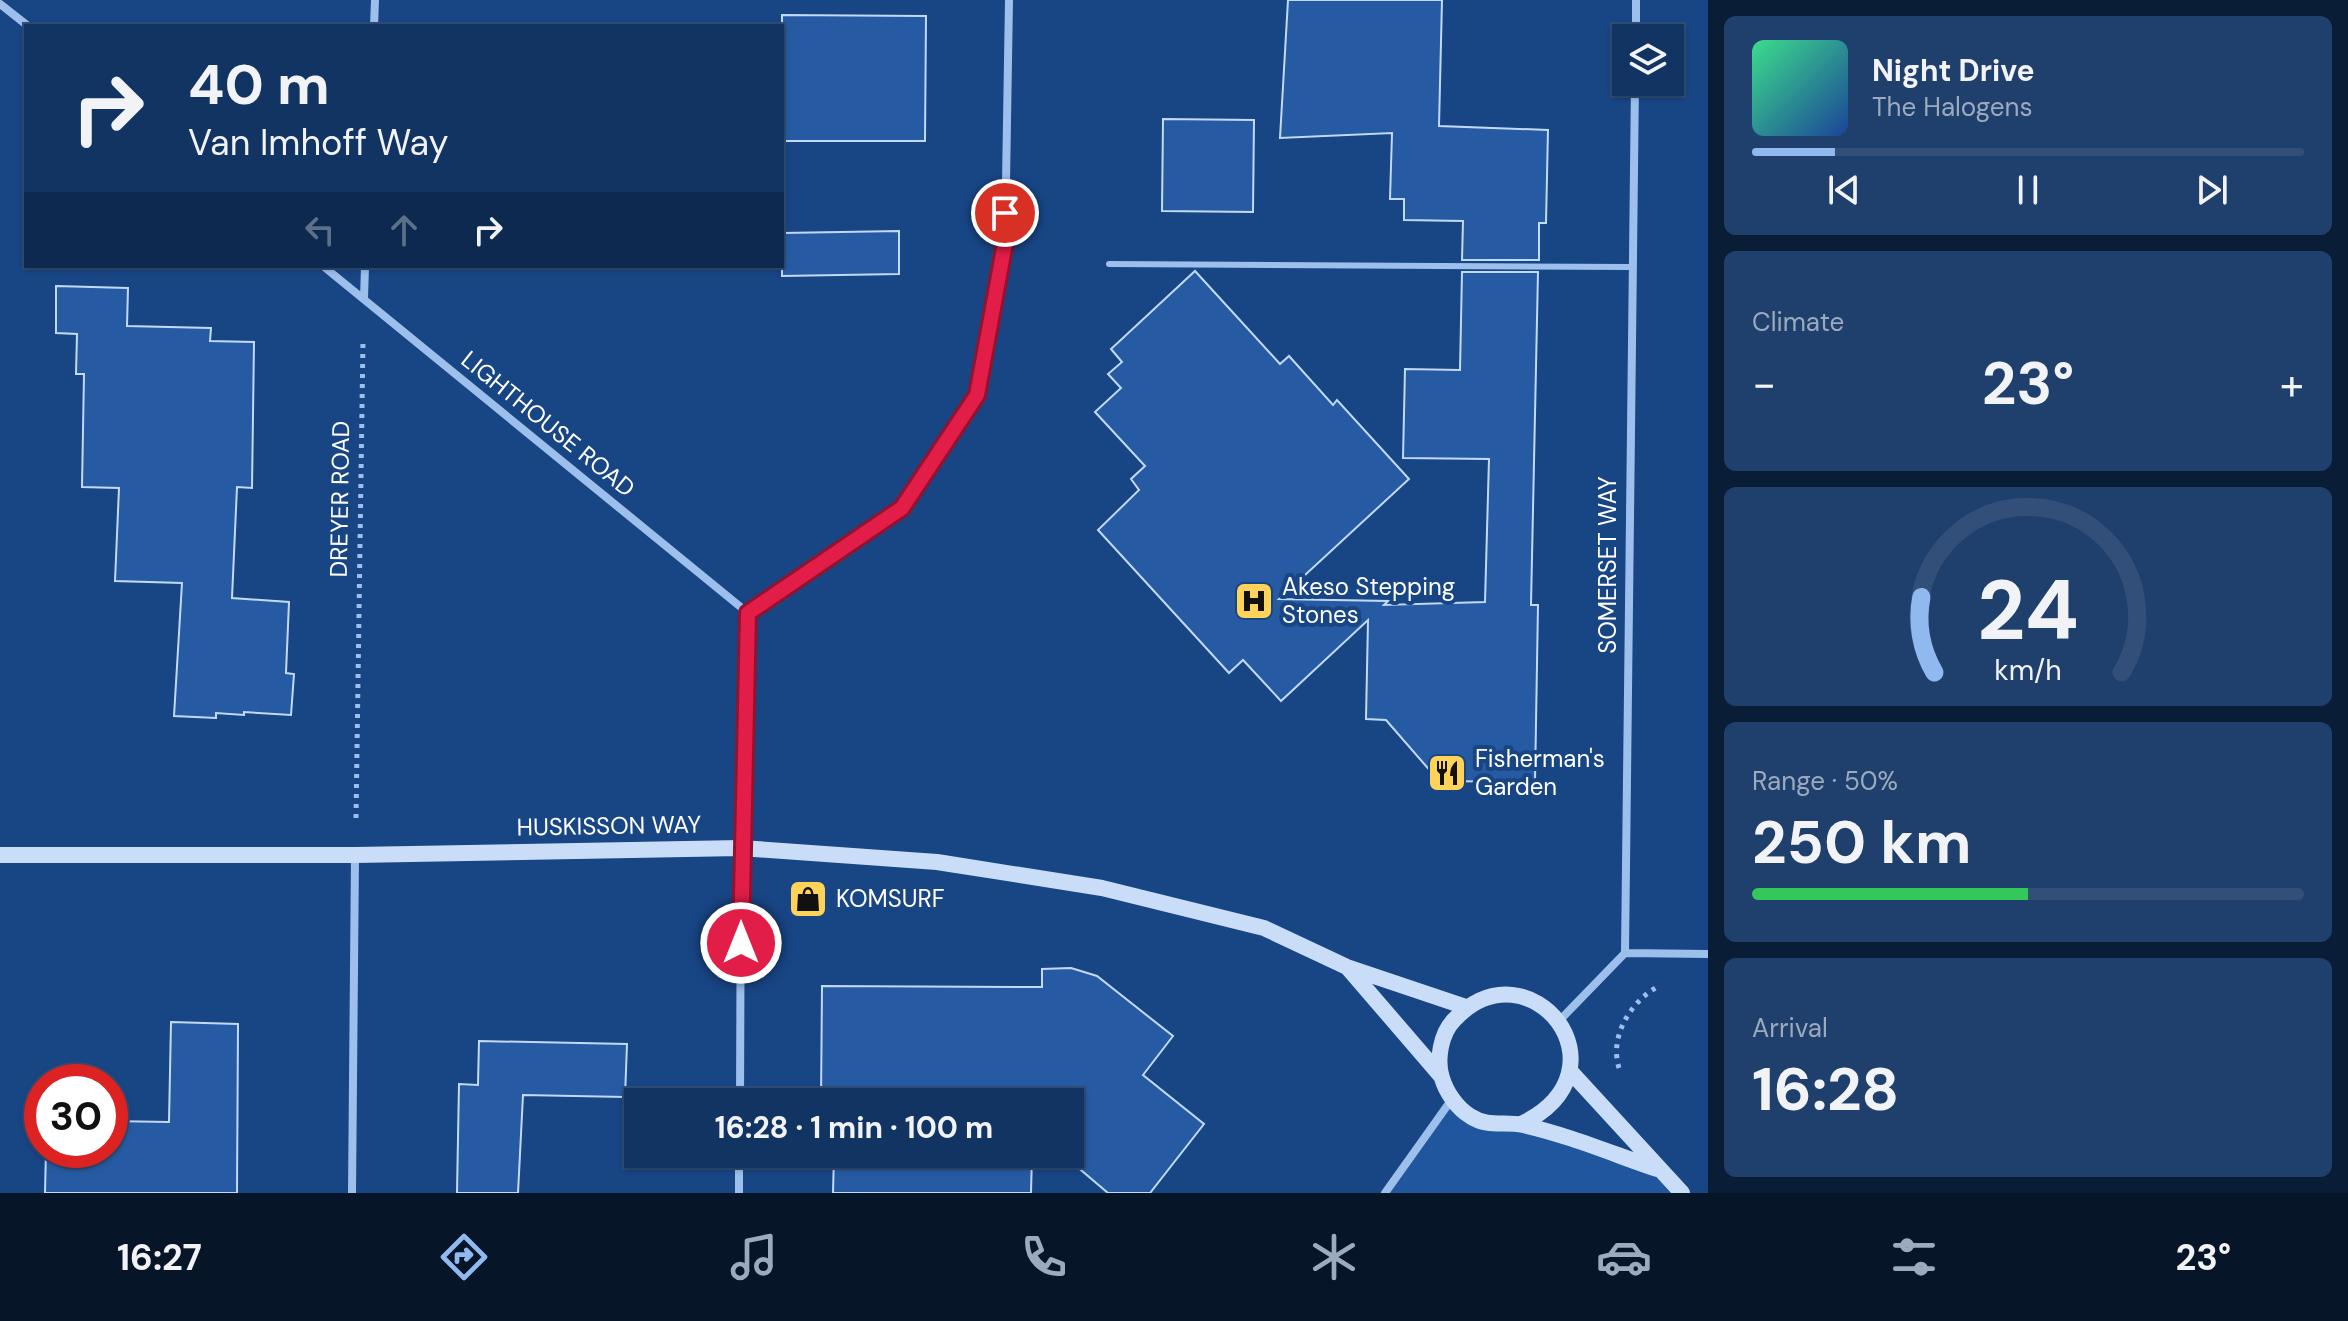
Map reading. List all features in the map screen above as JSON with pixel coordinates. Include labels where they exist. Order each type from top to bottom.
[{"type":"main road","name":"HUSKISSON WAY","points":[[0,855],[355,855],[741,848],[937,862],[1102,888],[1264,928],[1347,967],[1466,1007]]},
{"type":"main road","name":"HUSKISSON WAY","points":[[1347,967],[1441,1076]]},
{"type":"main road","points":[[1521,1124],[1544,1113],[1562,1095],[1570,1071],[1569,1044],[1559,1021],[1540,1003],[1516,995],[1490,996],[1466,1007],[1449,1025],[1440,1050],[1441,1076],[1452,1099],[1471,1117],[1495,1125],[1521,1124],[1657,1169]]},
{"type":"main road","points":[[1570,1071],[1682,1193]]},
{"type":"street","points":[[374,24],[375,0]]},
{"type":"street","points":[[740,1088],[741,848],[748,613],[902,508],[977,395],[1005,243],[1009,0]]},
{"type":"street","points":[[1636,0],[1636,24]]},
{"type":"street","points":[[0,4],[25,24]]},
{"type":"street","name":"SOMERSET WAY","points":[[1625,953],[1630,267],[1635,96]]},
{"type":"street","name":"LIGHTHOUSE ROAD","points":[[325,268],[748,613]]},
{"type":"street","points":[[364,299],[365,268]]},
{"type":"street","points":[[352,1193],[355,855]]},
{"type":"street","points":[[1559,1021],[1625,953],[1708,954]]},
{"type":"street","points":[[1385,1193],[1452,1099]]},
{"type":"street","points":[[739,1168],[739,1193]]},
{"type":"lane","points":[[1109,264],[1630,267]]},
{"type":"path","name":"DREYER ROAD","points":[[355,855],[364,299]]},
{"type":"path","points":[[1620,1071],[1617,1060],[1621,1027],[1640,997],[1666,982]]},
{"type":"shaded area","points":[[1452,1099],[1471,1117],[1657,1169],[1682,1193],[1385,1193]]},
{"type":"building","points":[[1288,0],[1442,0],[1439,126],[1548,130],[1546,223],[1539,223],[1539,260],[1462,260],[1463,221],[1404,220],[1404,199],[1390,199],[1392,133],[1280,138]]},
{"type":"building","points":[[782,15],[926,16],[925,141],[784,141]]},
{"type":"building","points":[[1163,119],[1254,120],[1253,212],[1162,211]]},
{"type":"building","points":[[899,231],[899,274],[782,276],[784,233]]},
{"type":"building","points":[[1195,271],[1280,364],[1289,356],[1333,405],[1337,400],[1409,479],[1279,599],[1388,601],[1384,605],[1485,602],[1489,459],[1403,458],[1405,369],[1460,370],[1462,272],[1538,272],[1531,605],[1538,605],[1535,782],[1439,781],[1386,720],[1366,719],[1368,620],[1281,701],[1243,660],[1229,673],[1098,530],[1139,490],[1131,479],[1145,466],[1095,412],[1121,388],[1108,374],[1122,362],[1111,349]]},
{"type":"building","points":[[56,286],[128,288],[127,326],[211,328],[210,341],[254,342],[252,488],[237,487],[232,598],[289,602],[286,673],[294,674],[291,715],[244,712],[244,715],[216,713],[216,718],[174,716],[182,583],[115,581],[119,488],[82,487],[84,374],[76,374],[77,334],[56,333]]},
{"type":"building","points":[[1071,968],[1097,976],[1173,1036],[1143,1075],[1204,1124],[1150,1193],[1108,1193],[1079,1168],[1084,1168],[1084,1088],[821,1088],[822,986],[1042,987],[1042,969]]},
{"type":"building","points":[[171,1022],[238,1024],[237,1193],[45,1193],[46,1168],[128,1168],[128,1121],[169,1122]]},
{"type":"building","points":[[479,1041],[627,1044],[624,1097],[523,1095],[518,1193],[457,1193],[459,1084],[478,1085]]},
{"type":"building","points":[[834,1168],[1032,1168],[1031,1193],[833,1193]]},
{"type":"place","name":"Akeso Stepping Stones","points":[[1254,601]]},
{"type":"place","name":"Fisherman's Garden","points":[[1447,773]]},
{"type":"place","name":"KOMSURF","points":[[808,899]]},
{"type":"route","points":[[741,943],[748,613],[902,508],[977,395],[1005,243],[1005,213]]}]
